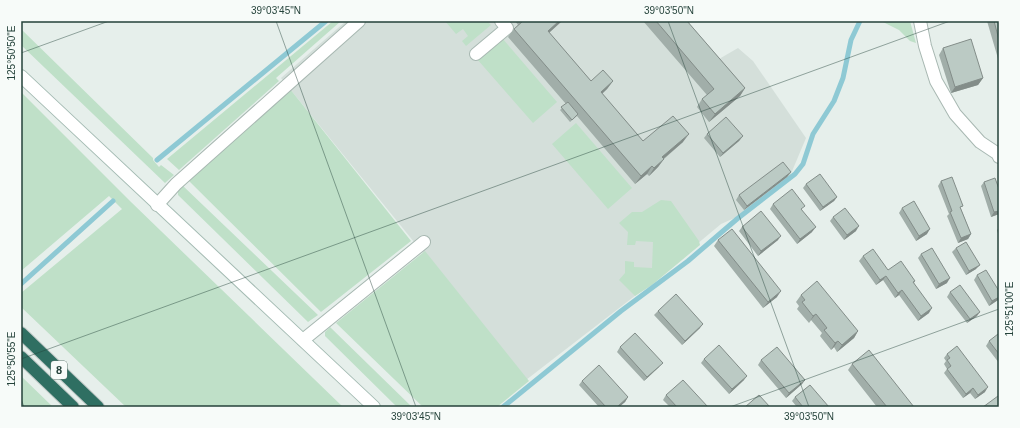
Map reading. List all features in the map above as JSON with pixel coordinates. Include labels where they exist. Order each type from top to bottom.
[{"type":"highway","name":"8","points":[[21,333],[98,407]]},
{"type":"highway","name":"8","points":[[21,357],[73,407]]},
{"type":"street","points":[[157,204],[176,184],[360,21]]},
{"type":"street","points":[[476,54],[507,28],[501,21]]},
{"type":"street","points":[[920,21],[925,46],[936,81],[955,114],[980,142],[999,157]]},
{"type":"street","points":[[21,76],[374,407]]},
{"type":"street","points":[[303,340],[424,242]]},
{"type":"shaded area","points":[[346,21],[686,21],[719,59],[738,48],[753,61],[806,138],[790,176],[739,216],[721,224],[636,295],[526,380],[281,78]]},
{"type":"green space","points":[[333,21],[341,21],[276,78],[279,81],[179,170],[167,159]]},
{"type":"green space","points":[[445,21],[487,21],[491,25],[466,46],[462,41],[468,36],[463,29],[456,34]]},
{"type":"green space","points":[[881,21],[910,21],[916,43],[910,41],[899,30]]},
{"type":"green space","points":[[21,29],[153,158],[159,167],[161,165],[174,175],[165,183],[21,45]]},
{"type":"green space","points":[[502,38],[557,102],[533,123],[477,59]]},
{"type":"green space","points":[[290,89],[411,241],[321,312],[188,180]]},
{"type":"green space","points":[[21,92],[131,202],[343,407],[126,407],[21,307],[21,293],[122,209],[109,196],[21,271]]},
{"type":"green space","points":[[576,123],[632,188],[608,209],[552,144]]},
{"type":"green space","points":[[182,185],[318,315],[308,322],[178,195],[178,189]]},
{"type":"green space","points":[[661,200],[671,201],[699,241],[700,245],[652,285],[635,296],[619,280],[625,273],[625,261],[634,262],[634,267],[652,268],[653,242],[636,241],[635,245],[627,245],[628,232],[619,223],[632,212],[642,212]]},
{"type":"green space","points":[[425,251],[529,381],[497,407],[423,407],[336,323]]},
{"type":"green space","points":[[330,327],[412,407],[397,407],[325,336],[325,332]]},
{"type":"green space","points":[[21,376],[53,407],[21,407]]},
{"type":"building","points":[[523,21],[559,21],[548,31],[591,81],[603,70],[613,81],[601,92],[643,141],[673,116],[689,134],[662,157],[664,159],[654,168],[652,166],[641,176],[514,29]]},
{"type":"building","points":[[656,21],[687,21],[745,88],[715,114],[702,99],[714,89]]},
{"type":"building","points":[[994,21],[999,21],[999,40]]},
{"type":"building","points":[[971,39],[983,78],[955,87],[943,48]]},
{"type":"building","points":[[568,102],[578,114],[572,120],[561,107]]},
{"type":"building","points":[[726,117],[743,136],[723,153],[707,134]]},
{"type":"building","points":[[783,162],[791,172],[747,206],[739,195]]},
{"type":"building","points":[[820,174],[837,197],[823,207],[806,184]]},
{"type":"building","points":[[952,177],[963,206],[960,207],[971,234],[961,238],[950,212],[952,211],[941,181]]},
{"type":"building","points":[[995,178],[999,189],[999,211],[994,212],[984,182]]},
{"type":"building","points":[[792,189],[805,206],[801,209],[816,227],[800,239],[773,204]]},
{"type":"building","points":[[914,201],[930,229],[919,236],[902,208]]},
{"type":"building","points":[[845,208],[859,226],[847,235],[833,217]]},
{"type":"building","points":[[761,211],[781,236],[761,251],[742,227]]},
{"type":"building","points":[[732,229],[781,291],[768,302],[718,240]]},
{"type":"building","points":[[966,242],[980,265],[969,271],[956,248]]},
{"type":"building","points":[[932,248],[950,278],[939,284],[921,254]]},
{"type":"building","points":[[873,249],[888,270],[901,261],[915,281],[913,282],[932,308],[921,316],[902,290],[898,293],[886,276],[880,280],[863,256]]},
{"type":"building","points":[[986,270],[999,291],[999,297],[992,301],[977,275]]},
{"type":"building","points":[[817,281],[858,331],[842,345],[838,341],[835,343],[824,330],[827,328],[816,314],[813,316],[802,302],[805,300],[801,295]]},
{"type":"building","points":[[960,285],[980,312],[970,319],[950,292]]},
{"type":"building","points":[[676,294],[703,324],[685,341],[658,311]]},
{"type":"building","points":[[635,333],[663,363],[647,377],[620,347]]},
{"type":"building","points":[[998,334],[999,335],[999,354],[989,341]]},
{"type":"building","points":[[719,345],[747,376],[732,389],[704,359]]},
{"type":"building","points":[[957,346],[988,387],[978,395],[973,388],[966,394],[947,369],[951,366],[947,360],[950,358],[947,354]]},
{"type":"building","points":[[777,347],[805,380],[789,393],[761,360]]},
{"type":"building","points":[[869,350],[914,407],[887,407],[852,364]]},
{"type":"building","points":[[599,365],[628,397],[617,407],[606,407],[582,381]]},
{"type":"building","points":[[683,380],[708,407],[677,407],[666,395]]},
{"type":"building","points":[[810,385],[829,407],[803,407],[795,397]]},
{"type":"building","points":[[759,395],[770,407],[745,407]]},
{"type":"building","points":[[998,396],[999,407],[983,407]]},
{"type":"waterway","points":[[157,160],[326,21]]},
{"type":"waterway","points":[[503,407],[621,311],[688,261],[737,219],[795,174],[803,164],[813,134],[834,101],[843,78],[851,40],[860,21]]},
{"type":"waterway","points":[[21,284],[113,201]]}]
